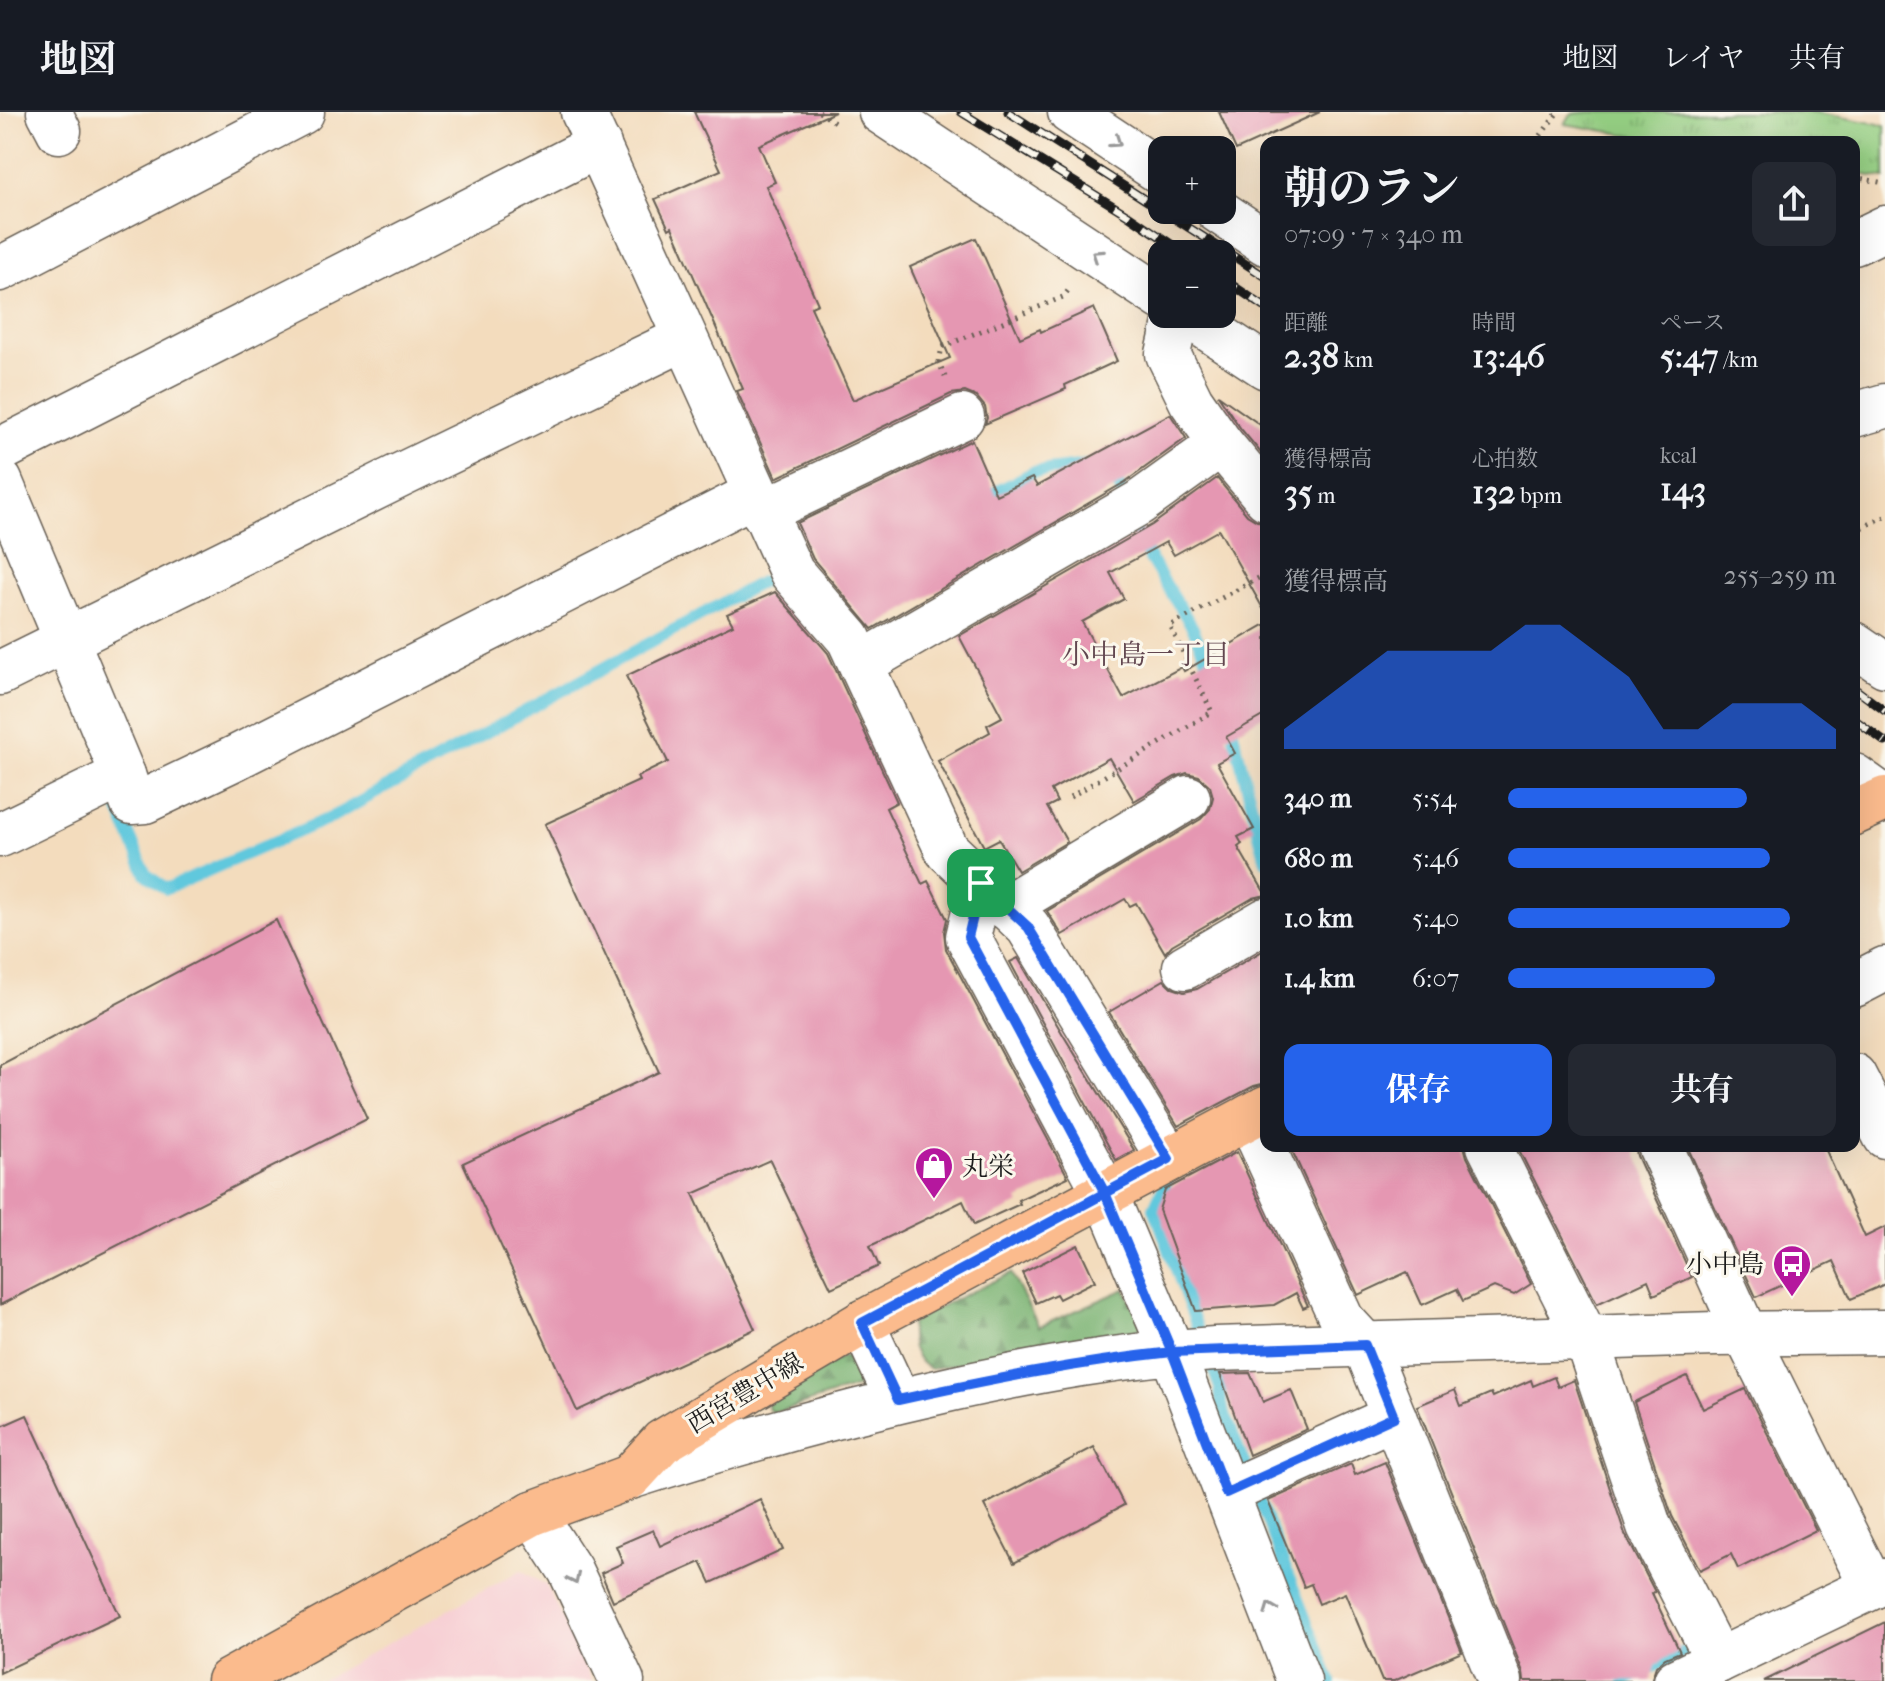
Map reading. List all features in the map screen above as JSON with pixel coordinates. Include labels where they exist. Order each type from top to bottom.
[{"type":"main road","points":[[1860,810],[1885,798]]},
{"type":"main road","name":"西宮豊中線","points":[[229,1681],[533,1513],[630,1477],[662,1442],[862,1323],[1258,1112]]},
{"type":"street","points":[[881,112],[1148,289]]},
{"type":"street","points":[[1070,112],[1148,164]]},
{"type":"street","points":[[0,269],[284,116]]},
{"type":"street","points":[[0,450],[591,128],[792,573],[849,639],[947,850],[1028,927],[1169,1159]]},
{"type":"street","points":[[1236,223],[1260,239]]},
{"type":"street","points":[[1860,240],[1885,228]]},
{"type":"street","points":[[1174,328],[1168,354],[1191,401],[1221,444],[1260,491]]},
{"type":"street","points":[[1207,328],[1260,363]]},
{"type":"street","points":[[0,673],[685,338]]},
{"type":"street","points":[[1860,413],[1885,406]]},
{"type":"street","points":[[0,481],[132,802],[145,801],[759,503],[962,417]]},
{"type":"street","points":[[861,664],[1128,509],[1221,444]]},
{"type":"street","points":[[1860,648],[1885,665]]},
{"type":"street","points":[[0,835],[123,775]]},
{"type":"street","points":[[1860,780],[1885,798]]},
{"type":"street","points":[[1188,798],[993,895],[968,937],[1105,1193],[1172,1352],[1299,1681]]},
{"type":"street","points":[[1185,967],[1260,923]]},
{"type":"street","points":[[1860,982],[1885,969]]},
{"type":"street","points":[[1860,1088],[1885,1136]]},
{"type":"street","points":[[1274,1152],[1342,1320],[1365,1345],[1500,1681]]},
{"type":"street","points":[[1492,1152],[1586,1338],[1649,1526],[1718,1661]]},
{"type":"street","points":[[1663,1152],[1745,1333],[1879,1584],[1676,1681]]},
{"type":"street","points":[[862,1323],[898,1400]]},
{"type":"street","points":[[630,1477],[710,1451],[898,1400],[1039,1370],[1118,1358],[1172,1352],[1365,1345],[1745,1333],[1885,1332]]},
{"type":"street","points":[[1226,1493],[1394,1417]]},
{"type":"street","points":[[533,1513],[570,1570],[622,1681]]},
{"type":"path","points":[[1540,136],[1558,112]]},
{"type":"path","points":[[1860,178],[1885,183]]},
{"type":"path","points":[[962,417],[939,362],[942,347],[1063,297],[1076,281]]},
{"type":"path","points":[[1860,528],[1885,517]]},
{"type":"path","points":[[1070,797],[1212,712],[1170,626],[1260,577]]},
{"type":"shaded area","points":[[521,1570],[546,1585],[592,1681],[320,1681]]},
{"type":"green space","points":[[1813,112],[1885,125],[1885,178],[1860,174],[1860,136],[1635,136],[1565,124],[1571,114]]},
{"type":"green space","points":[[1011,1273],[1039,1327],[1125,1289],[1143,1329],[930,1369],[920,1361],[912,1345],[911,1325],[922,1315]]},
{"type":"green space","points":[[844,1356],[856,1356],[866,1376],[862,1385],[781,1411],[769,1410],[767,1405]]},
{"type":"building","points":[[694,112],[835,112],[759,145],[775,182],[766,186],[818,304],[811,307],[853,400],[950,358],[910,267],[976,238],[1020,338],[1094,308],[1117,361],[1065,385],[1066,389],[985,424],[985,407],[977,397],[965,392],[951,394],[776,478],[737,391],[743,389],[672,227],[669,229],[655,199],[721,170]]},
{"type":"building","points":[[1219,112],[1320,112],[1267,136],[1260,136],[1260,139],[1236,150],[1236,136],[1230,136]]},
{"type":"building","points":[[1218,395],[1260,425],[1260,452]]},
{"type":"building","points":[[1170,414],[1186,438],[1125,482],[872,629],[813,559],[797,523],[972,440],[996,495],[1032,478],[1037,486]]},
{"type":"building","points":[[1217,478],[1247,515],[1260,521],[1260,603],[1219,530],[1174,555],[1166,542],[1110,573],[1124,599],[1082,622],[1123,698],[1182,667],[1184,671],[1260,627],[1260,717],[1226,737],[1235,753],[1217,763],[1254,829],[1238,837],[1242,844],[1238,847],[1260,885],[1260,896],[1172,945],[1165,953],[1136,903],[1130,906],[1125,899],[1062,935],[1047,911],[1201,819],[1210,809],[1213,797],[1210,786],[1199,776],[1187,773],[1175,777],[1134,801],[1109,758],[1051,790],[1057,802],[1047,807],[1067,842],[1018,871],[999,839],[984,847],[938,761],[990,732],[987,725],[1002,717],[959,636],[1152,525]]},
{"type":"building","points":[[775,592],[828,653],[897,802],[886,808],[922,884],[928,881],[947,919],[944,932],[946,949],[1068,1177],[974,1225],[963,1201],[870,1246],[879,1266],[831,1288],[770,1160],[693,1194],[755,1329],[577,1411],[463,1163],[659,1072],[545,824],[639,781],[637,777],[668,762],[626,676],[733,625],[727,614]]},
{"type":"building","points":[[276,920],[367,1119],[0,1305],[0,1065]]},
{"type":"building","points":[[1260,952],[1260,1084],[1178,1126],[1109,1012],[1164,980],[1172,988],[1184,992],[1197,989]]},
{"type":"building","points":[[1018,958],[1134,1150],[1116,1160],[1010,962]]},
{"type":"building","points":[[1237,1152],[1308,1306],[1303,1308],[1296,1293],[1274,1305],[1196,1311],[1159,1210],[1165,1190]]},
{"type":"building","points":[[1293,1152],[1466,1152],[1531,1284],[1514,1295],[1494,1287],[1463,1301],[1457,1289],[1422,1305],[1407,1272],[1358,1295]]},
{"type":"building","points":[[1520,1152],[1636,1152],[1692,1277],[1654,1295],[1648,1280],[1597,1304]]},
{"type":"building","points":[[1690,1152],[1827,1152],[1865,1237],[1885,1227],[1885,1284],[1851,1299],[1834,1261],[1756,1297]]},
{"type":"building","points":[[1078,1245],[1095,1281],[1059,1299],[1056,1294],[1036,1303],[1022,1273]]},
{"type":"building","points":[[1250,1373],[1263,1402],[1291,1390],[1307,1429],[1249,1455],[1220,1374]]},
{"type":"building","points":[[1687,1376],[1703,1409],[1745,1389],[1816,1530],[1738,1569],[1731,1554],[1700,1570],[1672,1516],[1634,1402]]},
{"type":"building","points":[[1554,1377],[1558,1387],[1574,1380],[1625,1534],[1655,1592],[1652,1593],[1680,1652],[1656,1666],[1651,1681],[1524,1681],[1417,1406],[1455,1390],[1461,1406],[1491,1393],[1493,1397],[1531,1380],[1533,1386]]},
{"type":"building","points":[[27,1415],[120,1616],[0,1673],[0,1427]]},
{"type":"building","points":[[1094,1447],[1124,1505],[1014,1563],[984,1505]]},
{"type":"building","points":[[1385,1462],[1462,1652],[1394,1681],[1382,1681],[1345,1593],[1319,1604],[1311,1584],[1304,1587],[1268,1501],[1351,1464],[1355,1475]]},
{"type":"building","points":[[760,1499],[783,1550],[711,1583],[701,1562],[613,1601],[601,1573],[623,1563],[616,1546],[653,1530],[660,1546]]},
{"type":"building","points":[[1885,1622],[1885,1681],[1764,1681]]},
{"type":"waterway","points":[[981,500],[1033,472],[1087,465]]},
{"type":"waterway","points":[[1110,474],[1116,479],[1144,549],[1193,628],[1212,673]]},
{"type":"waterway","points":[[118,808],[146,874],[166,889],[332,817],[761,582],[784,577]]},
{"type":"waterway","points":[[1230,720],[1260,838]]},
{"type":"waterway","points":[[1169,1175],[1154,1208],[1202,1341]]},
{"type":"waterway","points":[[1209,1358],[1220,1388],[1221,1404],[1330,1681]]},
{"type":"waterway","points":[[1624,1681],[1701,1644]]},
{"type":"railway","points":[[961,112],[1165,240]]},
{"type":"railway","points":[[1008,112],[1260,273]]},
{"type":"railway","points":[[1236,288],[1260,304]]},
{"type":"railway","points":[[1860,692],[1885,711]]},
{"type":"railway","points":[[1860,723],[1885,742]]},
{"type":"place","name":"丸栄","points":[[934,1200]]},
{"type":"place","name":"小中島","points":[[1792,1298]]},
{"type":"district","name":"小中島一丁目","points":[[1146,654]]},
{"type":"route","points":[[981,883],[968,937],[1105,1193],[1172,1352],[1365,1345],[1394,1417],[1226,1493],[1172,1352],[1039,1370],[898,1400],[862,1323],[1105,1193],[1169,1159],[1028,927],[981,883]]}]
